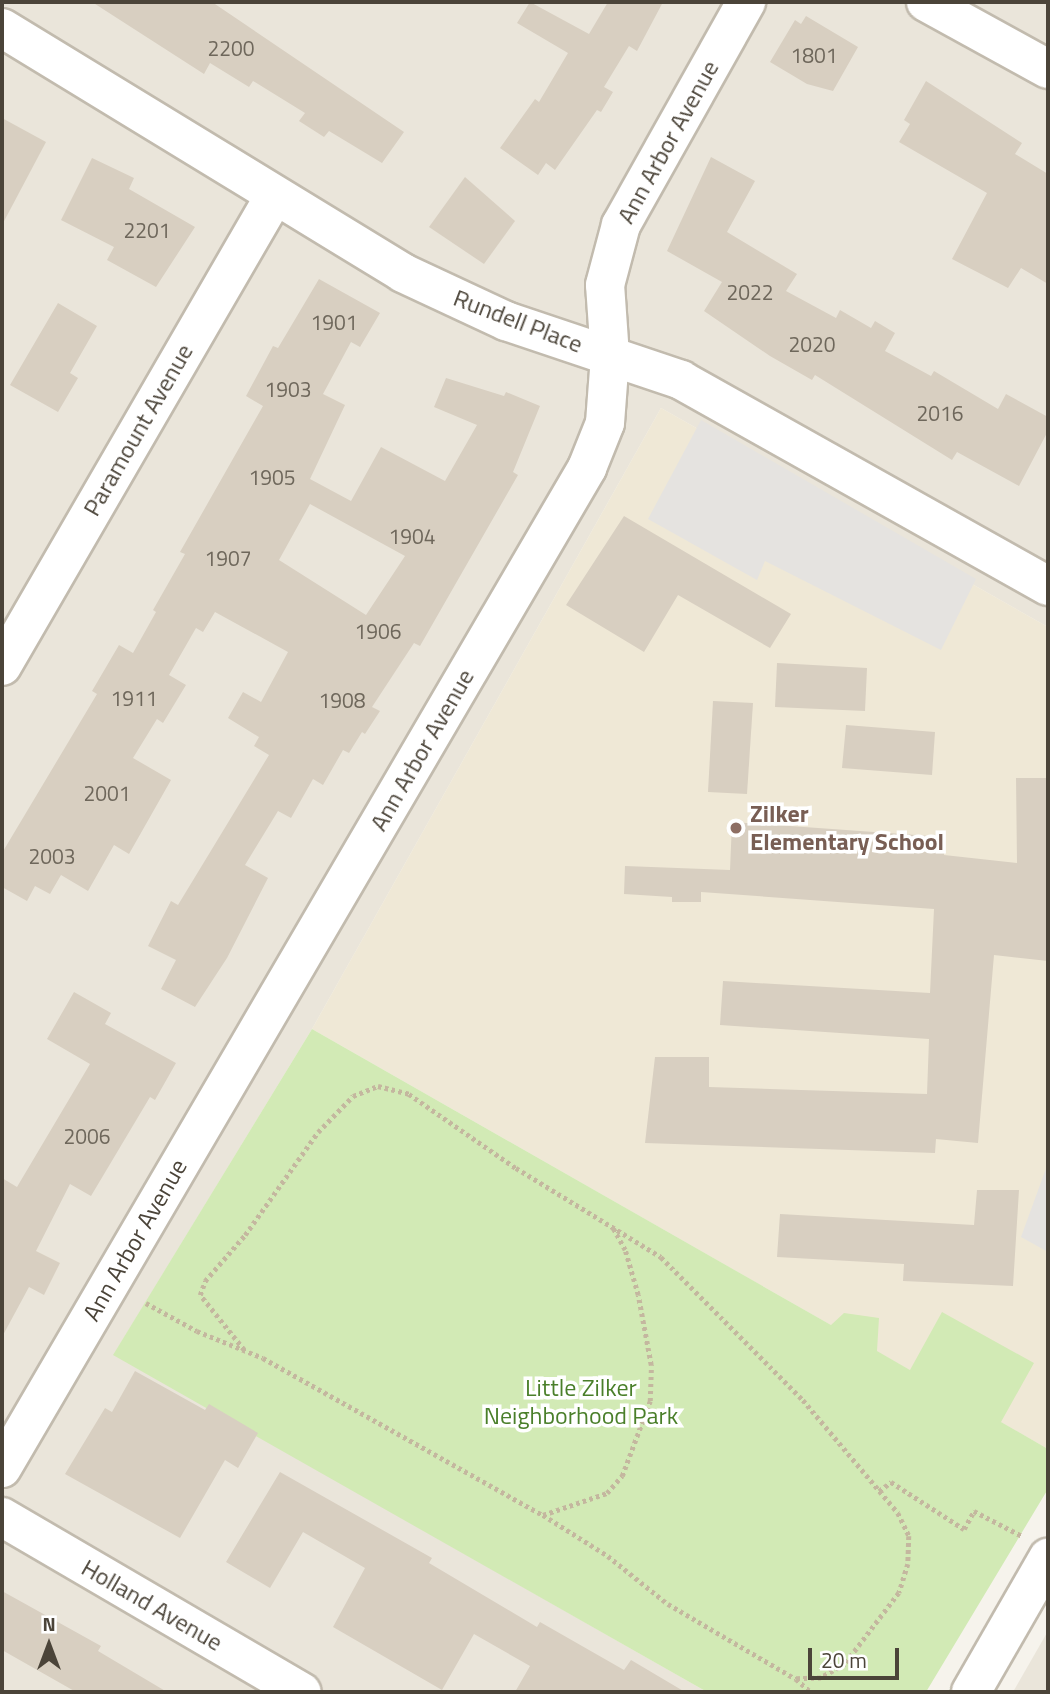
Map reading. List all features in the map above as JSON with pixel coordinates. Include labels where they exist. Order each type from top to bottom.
[{"type":"street","name":"Ann Arbor Avenue","points":[[2,1468],[15,1416],[587,468],[605,423],[610,356],[605,285],[621,225],[746,2]]},
{"type":"street","points":[[926,2],[1048,69]]},
{"type":"street","name":"Rundell Place","points":[[2,28],[403,273],[506,321],[681,380],[1048,586]]},
{"type":"street","name":"Paramount Avenue","points":[[2,666],[275,195]]},
{"type":"street","name":"Holland Avenue","points":[[2,1517],[302,1692]]},
{"type":"street","points":[[971,1692],[1035,1547]]},
{"type":"path","points":[[244,1350],[200,1295],[205,1281],[245,1235],[318,1132],[353,1096],[378,1086],[409,1094],[516,1168],[661,1257],[803,1400],[879,1491],[909,1536],[908,1564],[899,1593],[845,1664],[821,1678],[796,1679]]},
{"type":"path","points":[[543,1515],[607,1493],[622,1476],[650,1401],[651,1365],[638,1295],[625,1250],[609,1223]]},
{"type":"path","points":[[146,1303],[197,1331],[244,1350],[543,1515],[608,1556],[668,1604],[796,1679],[811,1692]]},
{"type":"path","points":[[879,1491],[891,1482],[964,1529],[974,1511],[1035,1547]]},
{"type":"shaded area","points":[[2,2],[1048,2],[1048,627],[661,408],[312,1029],[114,1354],[707,1692],[2,1692]]},
{"type":"shaded area","name":"Zilker Elementary School","points":[[661,408],[1048,627],[1048,1449],[312,1029]]},
{"type":"shaded area","points":[[701,420],[976,579],[941,650],[765,561],[757,580],[648,519]]},
{"type":"shaded area","points":[[1048,1163],[1048,1252],[1021,1237]]},
{"type":"shaded area","points":[[1048,1631],[1048,1692],[1013,1692]]},
{"type":"green space","name":"Little Zilker Neighborhood Park","points":[[312,1029],[831,1325],[844,1313],[879,1318],[877,1351],[910,1370],[942,1312],[1034,1363],[1001,1422],[1048,1449],[1048,1489],[926,1692],[707,1692],[113,1355]]},
{"type":"building","points":[[92,2],[212,2],[404,132],[382,163],[329,131],[324,137],[299,121],[305,113],[253,81],[249,87],[210,63],[204,74]]},
{"type":"building","points":[[530,2],[589,34],[608,2],[663,2],[637,51],[629,46],[604,87],[613,92],[601,112],[597,110],[555,170],[546,163],[538,175],[500,148],[535,99],[539,102],[568,53],[517,23]]},
{"type":"building","points":[[806,16],[858,47],[833,91],[807,84],[770,62],[795,20],[801,24]]},
{"type":"building","points":[[926,81],[1022,143],[1015,154],[1048,174],[1048,284],[1021,268],[1008,288],[952,259],[987,193],[899,142],[910,124],[904,120]]},
{"type":"building","points":[[2,118],[46,142],[2,225]]},
{"type":"building","points":[[711,157],[755,181],[727,232],[797,274],[786,291],[836,318],[840,310],[871,328],[875,321],[895,333],[885,351],[931,376],[934,371],[998,409],[1006,394],[1048,417],[1048,431],[1019,486],[957,452],[952,460],[815,375],[812,380],[770,356],[704,311],[722,282],[667,251]]},
{"type":"building","points":[[92,158],[134,178],[129,189],[195,227],[156,287],[107,260],[114,247],[61,220]]},
{"type":"building","points":[[465,177],[515,221],[484,264],[429,227]]},
{"type":"building","points":[[319,279],[380,313],[360,347],[351,342],[323,394],[345,405],[310,479],[351,501],[381,447],[445,481],[477,425],[434,407],[446,378],[504,396],[506,392],[540,406],[513,472],[518,475],[420,646],[414,643],[372,707],[380,711],[349,753],[343,750],[323,785],[313,779],[291,818],[278,811],[245,865],[268,878],[227,958],[195,1007],[161,989],[176,960],[148,946],[171,901],[178,905],[269,755],[254,746],[259,737],[228,718],[243,692],[261,702],[288,652],[215,612],[203,632],[196,628],[169,675],[186,685],[163,723],[157,719],[133,758],[171,780],[129,854],[114,845],[88,891],[61,875],[50,894],[35,886],[27,901],[2,887],[2,853],[97,694],[92,691],[119,645],[133,653],[156,612],[153,610],[185,554],[180,552],[263,406],[246,396],[273,346],[278,348]],"holes":[[[310,504],[405,556],[366,615],[279,560]]]},
{"type":"building","points":[[58,303],[97,326],[70,373],[78,378],[58,412],[10,385]]},
{"type":"building","points":[[624,516],[791,614],[770,648],[678,595],[644,652],[566,605]]},
{"type":"building","points":[[777,663],[867,668],[865,711],[775,707]]},
{"type":"building","points":[[713,701],[753,703],[747,794],[708,792]]},
{"type":"building","points":[[846,725],[935,732],[932,775],[842,768]]},
{"type":"building","points":[[1016,778],[1048,778],[1048,961],[994,955],[978,1143],[936,1139],[935,1153],[645,1143],[655,1057],[709,1057],[709,1087],[927,1094],[929,1039],[720,1025],[723,981],[930,993],[934,909],[701,892],[701,902],[672,902],[672,897],[624,894],[625,866],[730,870],[732,822],[944,837],[944,855],[1017,863]]},
{"type":"building","points":[[74,992],[111,1013],[105,1024],[176,1063],[155,1100],[150,1097],[91,1196],[70,1184],[36,1251],[60,1263],[44,1295],[29,1287],[2,1337],[2,1178],[17,1187],[90,1064],[47,1039]]},
{"type":"building","points":[[977,1190],[1019,1190],[1013,1286],[903,1281],[904,1264],[777,1257],[780,1214],[974,1225]]},
{"type":"building","points":[[135,1371],[205,1410],[209,1404],[258,1433],[238,1468],[225,1460],[180,1538],[65,1474],[105,1408],[112,1412]]},
{"type":"building","points":[[280,1472],[432,1558],[429,1563],[537,1627],[540,1622],[624,1670],[631,1660],[685,1692],[515,1692],[530,1666],[474,1634],[442,1690],[333,1627],[365,1568],[303,1532],[270,1588],[226,1562]]},
{"type":"building","points":[[2,1591],[101,1646],[98,1651],[167,1692],[76,1692],[2,1650]]},
{"type":"place","name":"Zilker Elementary School","points":[[736,828]]}]
